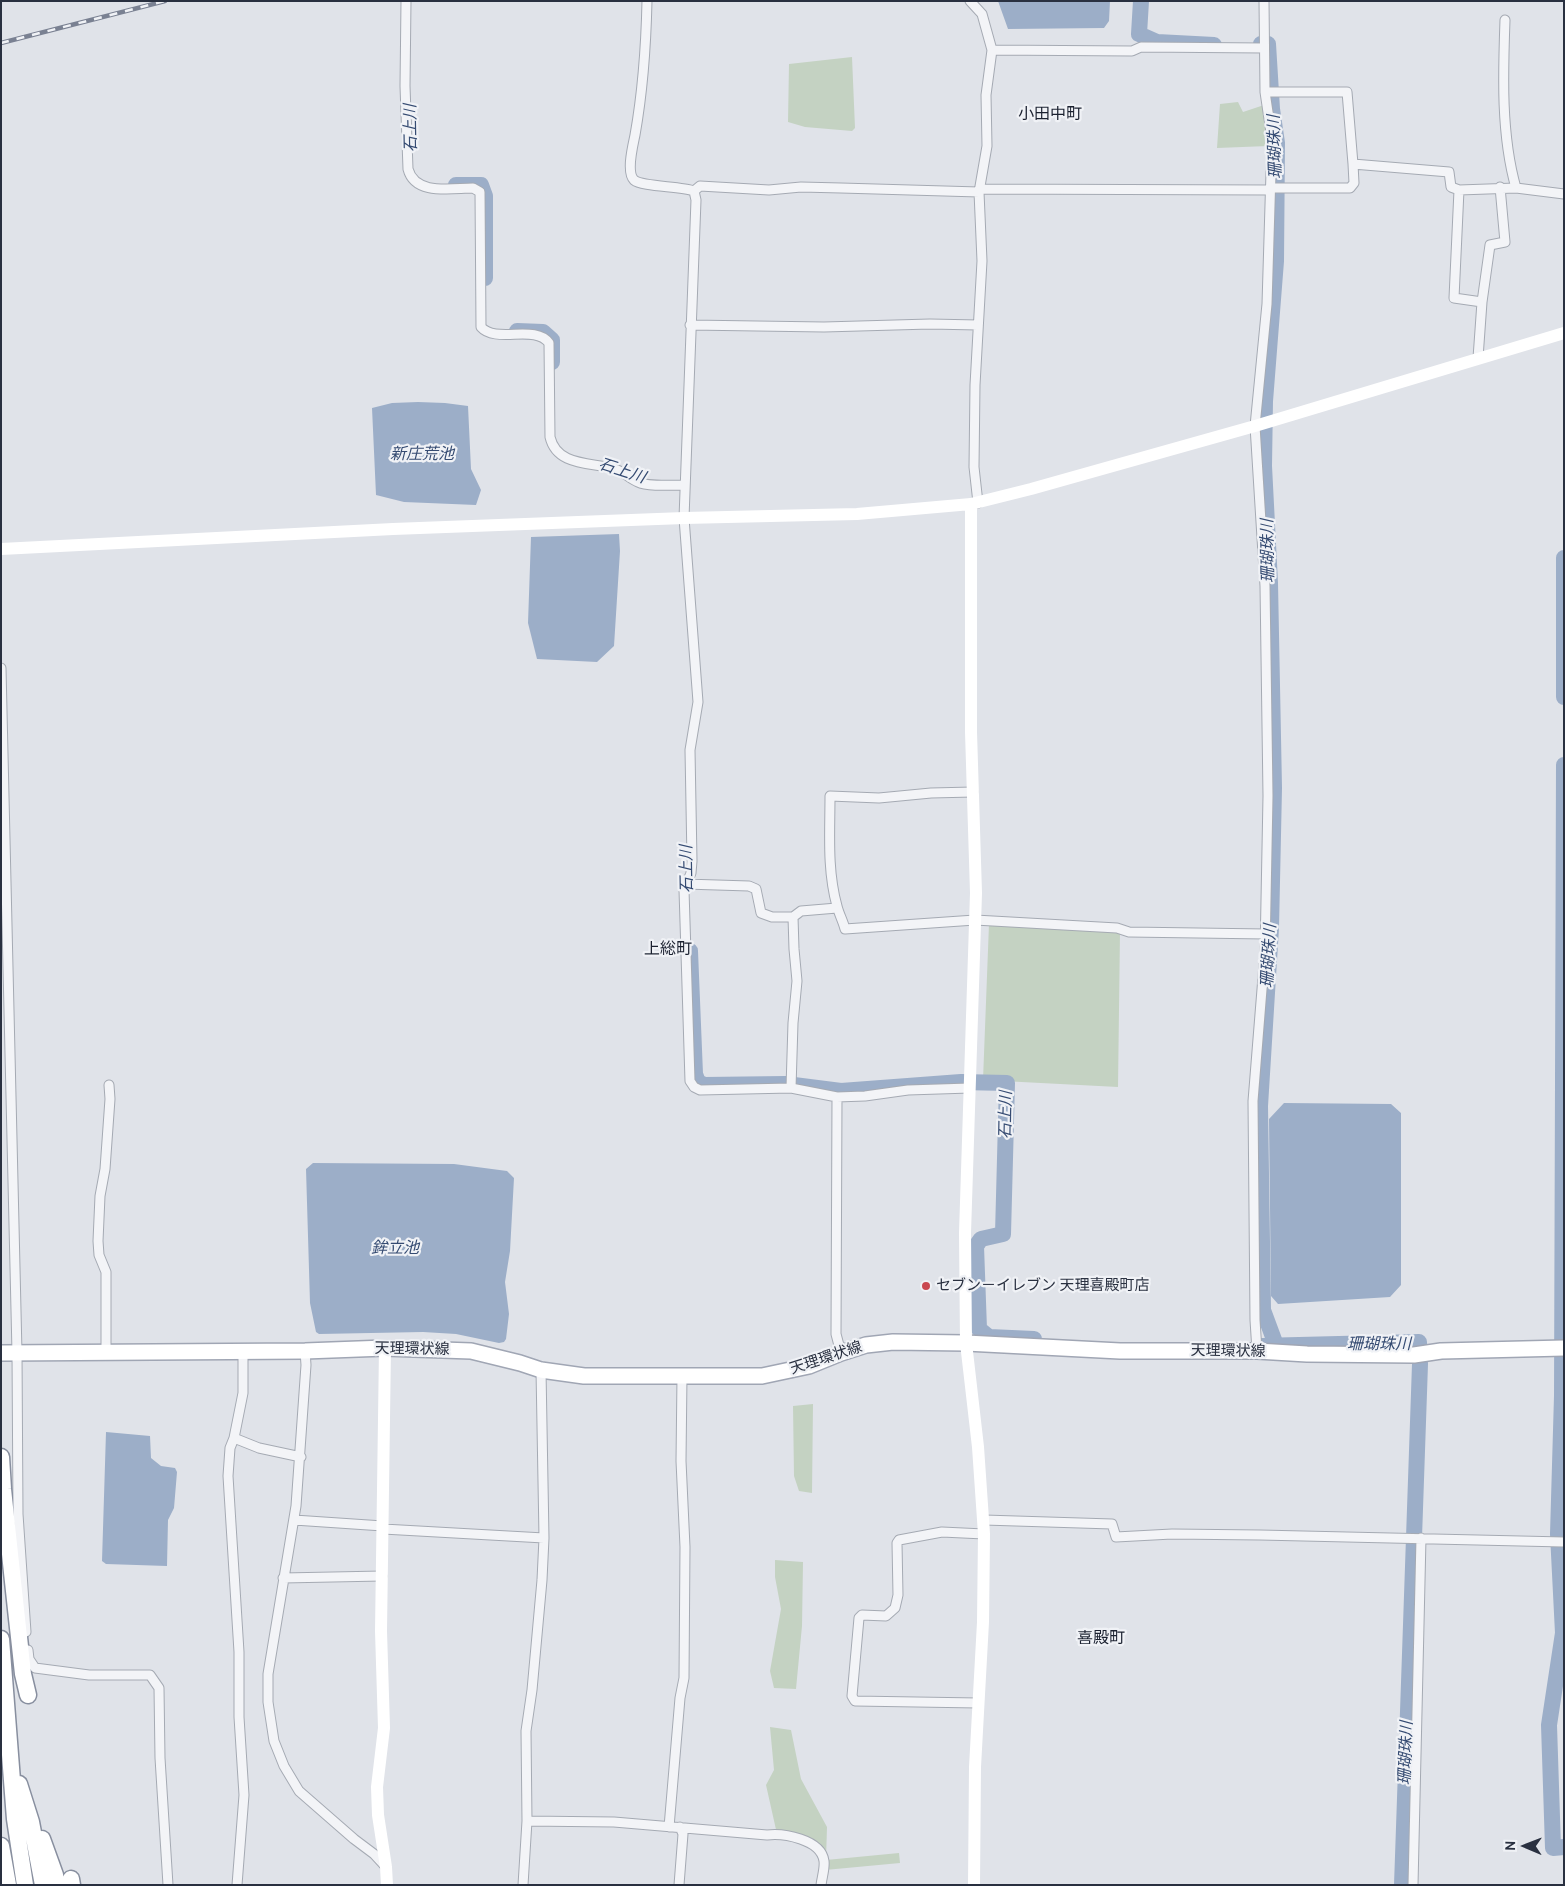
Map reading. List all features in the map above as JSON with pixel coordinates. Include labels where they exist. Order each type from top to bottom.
[{"type":"highway","points":[[1,1457],[23,1674],[28,1695]]},
{"type":"highway","points":[[1,1639],[15,1819],[25,1885]]},
{"type":"highway","points":[[8,1738],[31,1822],[43,1885]]},
{"type":"highway","points":[[8,1738],[30,1885]]},
{"type":"highway","points":[[8,1738],[26,1821],[36,1885]]},
{"type":"highway","points":[[20,1786],[37,1825],[55,1875],[68,1883]]},
{"type":"highway","points":[[37,1825],[49,1885]]},
{"type":"highway","points":[[1,1846],[8,1885]]},
{"type":"main road","name":"天理環状線","points":[[1,1353],[243,1352],[386,1348],[471,1351],[520,1362],[541,1370],[584,1376],[762,1376],[780,1374],[808,1366],[866,1344],[893,1342],[966,1343],[1120,1351],[1257,1351],[1307,1354],[1419,1354],[1441,1351],[1560,1348]]},
{"type":"street","points":[[406,1],[405,86],[408,169],[413,180],[424,187],[473,188],[480,192],[481,327],[495,334],[538,336],[545,338],[549,343],[550,437],[554,447],[560,454],[575,461],[616,469],[640,484],[685,485]]},
{"type":"street","points":[[647,1],[644,75],[630,174],[634,180],[643,184],[686,188],[694,191]]},
{"type":"street","points":[[970,1],[982,14],[992,50],[986,96],[987,146],[980,190],[982,261],[975,386],[971,732],[975,920],[964,1233],[966,1343],[984,1520],[983,1622],[978,1703],[974,1885]]},
{"type":"street","points":[[1257,1351],[1255,1320],[1253,1101],[1266,934],[1268,796],[1265,586],[1255,426],[1267,304],[1272,139],[1266,92],[1264,1]]},
{"type":"street","points":[[1505,20],[1506,118],[1510,165],[1516,188]]},
{"type":"street","points":[[992,50],[1132,51],[1141,47],[1264,48]]},
{"type":"street","points":[[694,191],[700,186],[769,190],[801,187],[980,190],[1350,188],[1354,183],[1346,92],[1266,92]]},
{"type":"street","points":[[1353,164],[1449,172],[1451,187],[1459,190],[1500,187],[1564,194]]},
{"type":"street","points":[[1478,358],[1482,302],[1490,245],[1505,242],[1500,187]]},
{"type":"street","points":[[1459,190],[1454,298],[1482,302]]},
{"type":"street","points":[[694,191],[696,200],[684,518],[698,702],[690,750],[692,861],[691,873],[684,890],[690,1081],[694,1087],[700,1090],[791,1085],[837,1097],[865,1096],[908,1090],[970,1088]]},
{"type":"street","points":[[690,325],[824,327],[930,324],[978,325]]},
{"type":"street","points":[[1,549],[393,529],[684,518],[857,514],[975,503],[1255,426],[1564,332]]},
{"type":"street","points":[[1,668],[17,1353],[15,1514],[27,1647],[29,1659],[35,1668],[89,1675],[150,1675],[159,1688],[160,1758],[168,1885]]},
{"type":"street","points":[[973,792],[931,793],[879,798],[830,796],[830,858],[837,908],[845,929],[975,920],[1116,928],[1128,932],[1266,934]]},
{"type":"street","points":[[685,884],[749,886],[756,889],[761,913],[772,917],[793,918]]},
{"type":"street","points":[[791,1085],[793,1023],[798,982],[793,918],[800,911],[837,908]]},
{"type":"street","points":[[106,1352],[106,1272],[99,1255],[98,1241],[100,1196],[105,1169],[110,1099],[109,1085]]},
{"type":"street","points":[[837,1097],[836,1334],[841,1353]]},
{"type":"street","points":[[386,1348],[381,1631],[384,1728],[377,1787],[378,1815],[387,1885]]},
{"type":"street","points":[[305,1351],[306,1365],[301,1457],[294,1520],[268,1674],[268,1702],[274,1741],[284,1766],[299,1792],[374,1854],[386,1867]]},
{"type":"street","points":[[237,1885],[244,1795],[239,1717],[239,1652],[228,1476],[230,1448],[234,1438],[243,1393],[243,1352]]},
{"type":"street","points":[[523,1885],[527,1821],[526,1731],[532,1690],[544,1538],[541,1370]]},
{"type":"street","points":[[669,1827],[680,1698],[684,1678],[685,1547],[681,1462],[682,1376]]},
{"type":"street","points":[[234,1438],[259,1448],[301,1457]]},
{"type":"street","points":[[294,1520],[383,1528],[544,1538]]},
{"type":"street","points":[[984,1520],[1112,1524],[1116,1537],[1181,1534],[1406,1537],[1564,1542]]},
{"type":"street","points":[[978,1703],[855,1701],[852,1696],[859,1618],[862,1615],[886,1616],[895,1608],[898,1595],[897,1543],[899,1540],[942,1532],[984,1534]]},
{"type":"street","points":[[1413,1885],[1420,1538]]},
{"type":"street","points":[[284,1578],[382,1576]]},
{"type":"street","points":[[527,1821],[614,1822],[767,1835],[777,1834],[802,1839],[820,1852],[824,1861],[821,1885]]},
{"type":"street","points":[[679,1885],[683,1834],[680,1827]]},
{"type":"green space","points":[[852,57],[855,128],[852,131],[805,127],[788,122],[789,64]]},
{"type":"green space","points":[[1238,102],[1243,112],[1264,105],[1269,134],[1268,146],[1217,148],[1220,104]]},
{"type":"green space","points":[[989,924],[1120,932],[1118,1087],[983,1080]]},
{"type":"green space","points":[[813,1404],[812,1493],[799,1491],[794,1476],[793,1406]]},
{"type":"green space","points":[[775,1560],[803,1562],[802,1626],[796,1689],[774,1688],[770,1671],[781,1609],[775,1577]]},
{"type":"green space","points":[[770,1727],[791,1730],[801,1779],[827,1827],[826,1860],[899,1853],[900,1863],[825,1870],[822,1851],[777,1834],[766,1785],[774,1770]]},
{"type":"water","points":[[998,1],[1110,1],[1109,21],[1104,28],[1008,29]]},
{"type":"water","name":"新庄荒池","points":[[418,402],[468,406],[471,469],[481,490],[476,505],[404,502],[376,495],[372,408],[392,403]]},
{"type":"water","points":[[619,534],[620,551],[614,646],[597,662],[537,659],[528,623],[531,537]]},
{"type":"water","points":[[1284,1103],[1391,1104],[1401,1113],[1401,1285],[1390,1297],[1278,1304],[1271,1296],[1269,1119]]},
{"type":"water","name":"鉾立池","points":[[313,1163],[454,1164],[507,1171],[514,1178],[510,1251],[505,1282],[509,1314],[504,1342],[499,1343],[456,1334],[423,1332],[319,1334],[316,1332],[310,1303],[306,1169]]},
{"type":"water","points":[[106,1432],[150,1436],[151,1458],[161,1466],[175,1468],[177,1472],[174,1508],[168,1520],[167,1566],[106,1564],[102,1561]]},
{"type":"waterway","name":"珊瑚珠川","points":[[1141,1],[1139,34],[1157,42],[1214,45]]},
{"type":"waterway","name":"珊瑚珠川","points":[[1261,44],[1268,44],[1272,109],[1277,143],[1276,261],[1265,401],[1264,466],[1270,583],[1274,788],[1271,928],[1260,1106],[1263,1310],[1276,1345]]},
{"type":"waterway","name":"石上川","points":[[456,185],[481,185],[485,196],[485,278]]},
{"type":"waterway","name":"石上川","points":[[517,331],[543,332],[552,340],[552,362]]},
{"type":"waterway","points":[[1564,558],[1564,697]]},
{"type":"waterway","points":[[1564,765],[1562,1396],[1558,1534],[1563,1633],[1549,1725],[1553,1848],[1564,1847]]},
{"type":"waterway","name":"石上川","points":[[690,951],[695,1074],[698,1082],[704,1085],[786,1084],[841,1091],[961,1082],[1007,1083],[1003,1234],[981,1239],[976,1246],[979,1329],[989,1337],[1034,1339]]},
{"type":"waterway","name":"珊瑚珠川","points":[[1259,1346],[1419,1342],[1420,1364],[1402,1885]]},
{"type":"railway","points":[[1,43],[165,1]]},
{"type":"place","name":"セブン－イレブン 天理喜殿町店","points":[[926,1286]]},
{"type":"district","name":"小田中町","points":[[1050,114]]},
{"type":"district","name":"上総町","points":[[668,949]]},
{"type":"district","name":"喜殿町","points":[[1101,1638]]}]
